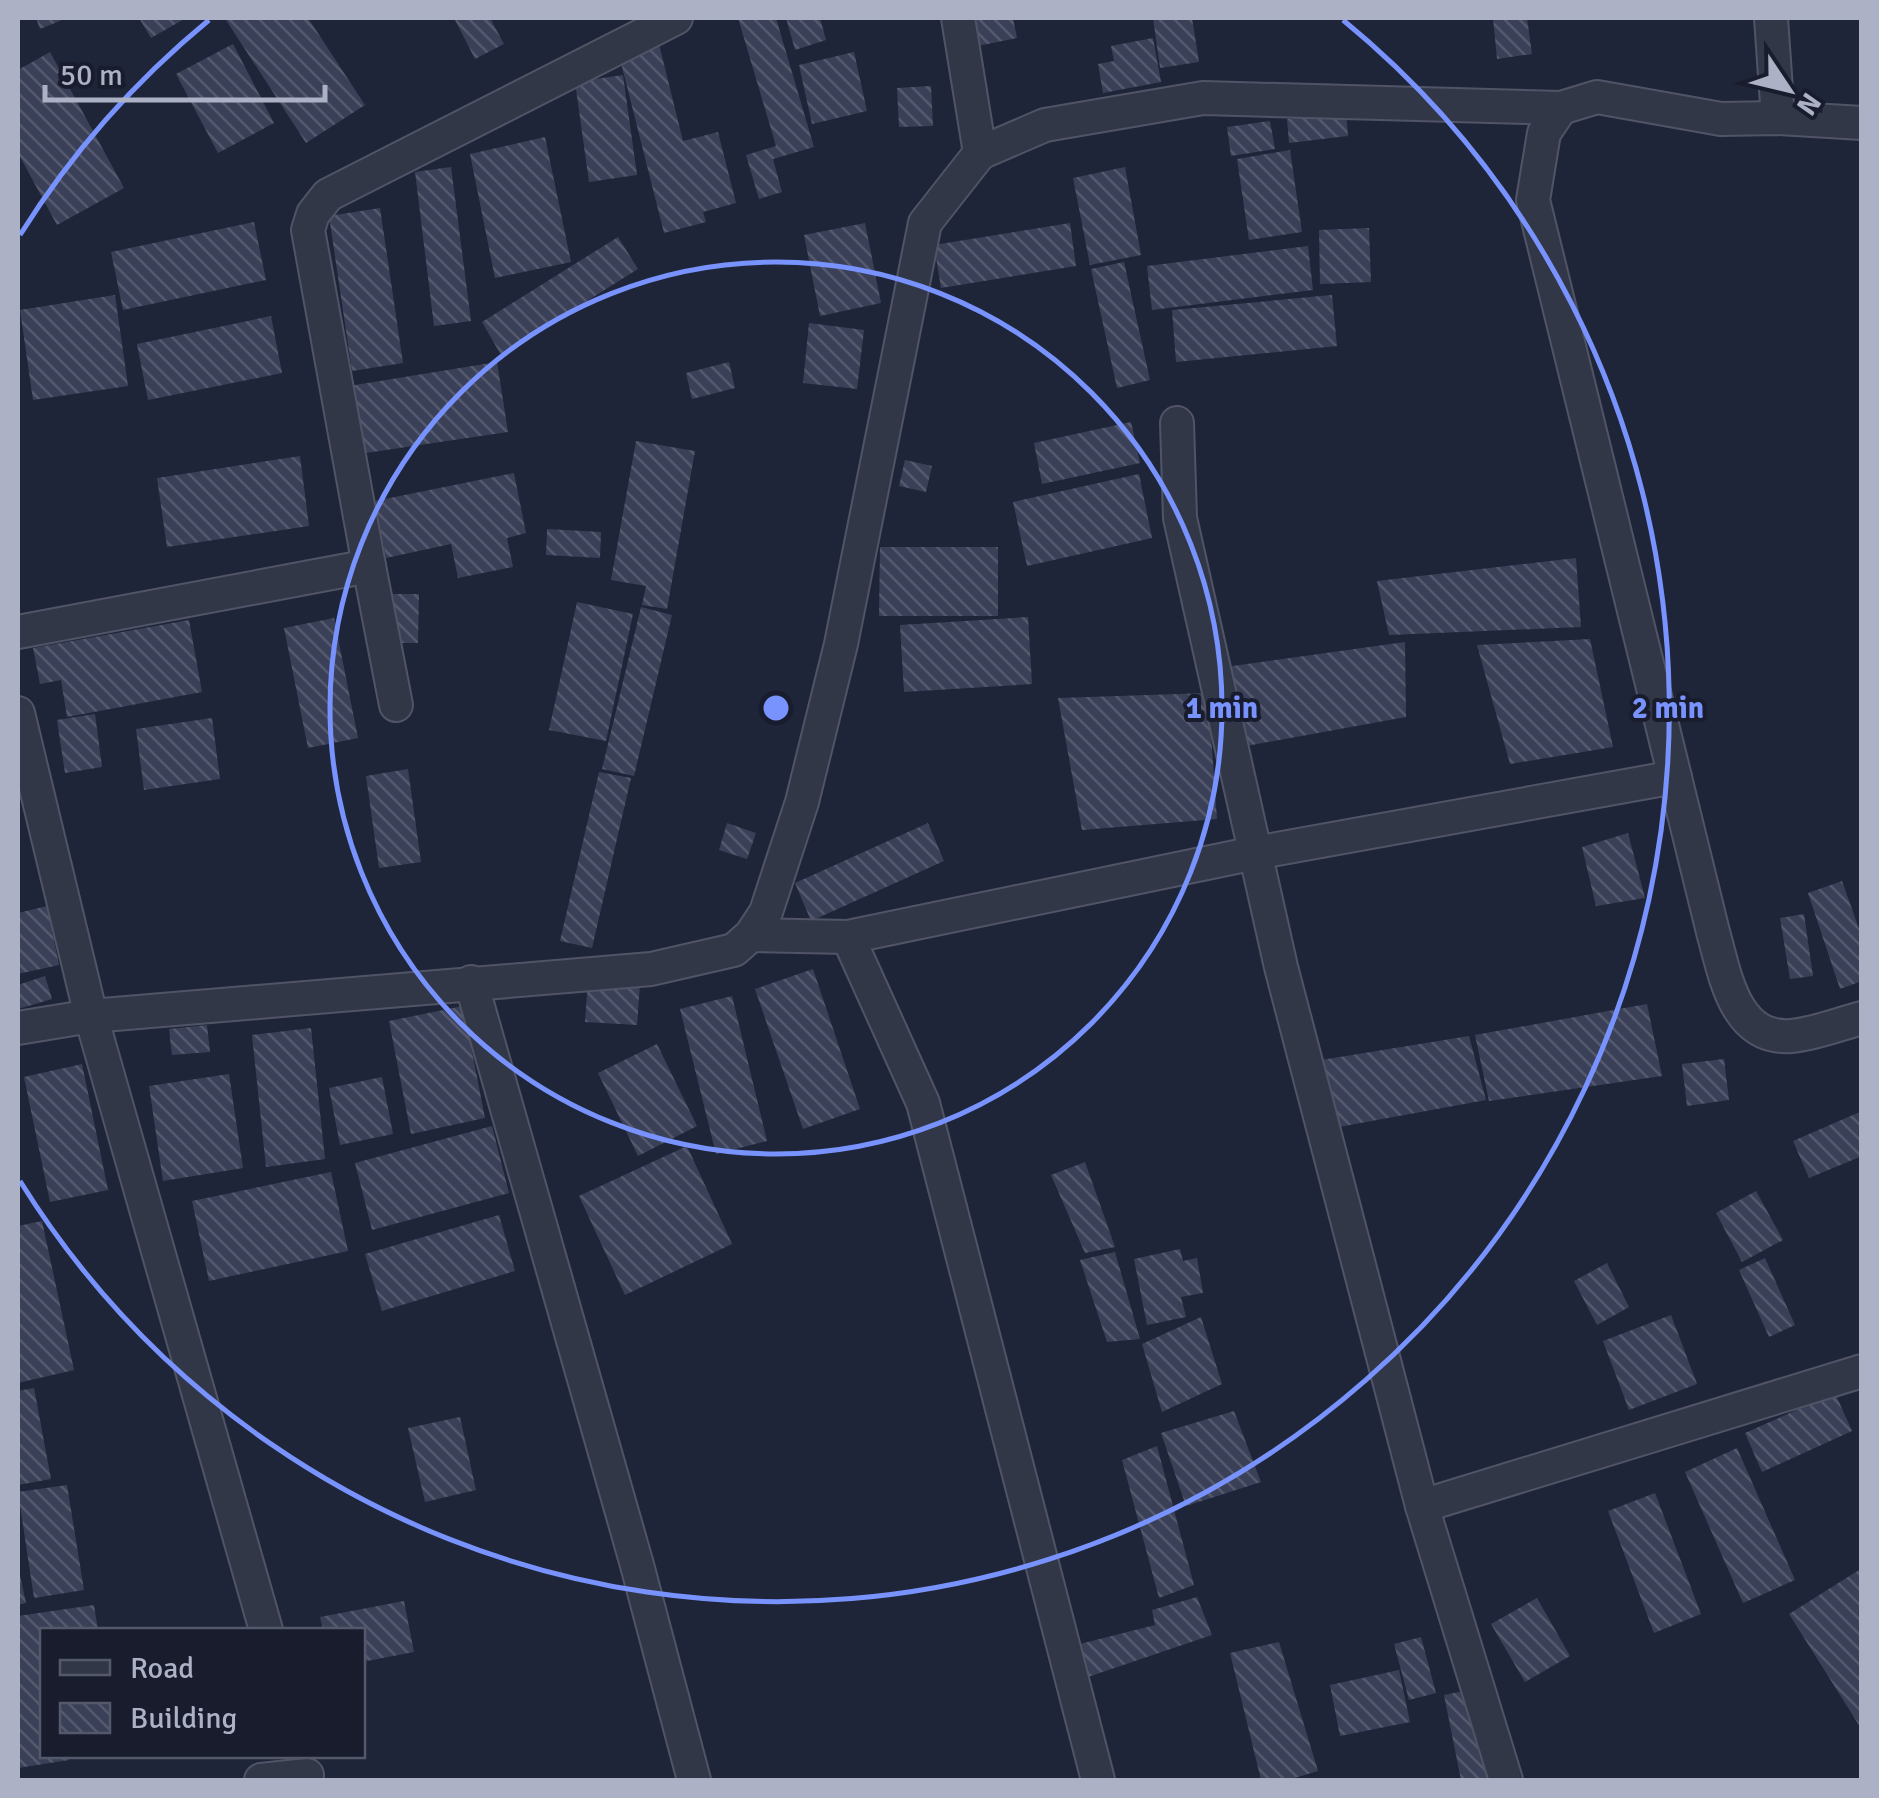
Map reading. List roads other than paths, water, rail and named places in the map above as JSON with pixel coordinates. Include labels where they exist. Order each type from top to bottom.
[{"type":"street","points":[[396,705],[308,230],[313,214],[328,195],[676,18]]},
{"type":"street","points":[[958,18],[980,153]]},
{"type":"street","points":[[1772,18],[1778,118]]},
{"type":"street","points":[[18,1028],[91,1016],[651,969],[734,950],[752,935],[766,912],[802,802],[841,644],[925,223],[980,153],[1045,125],[1203,98],[1561,108],[1597,97],[1720,119],[1862,123]]},
{"type":"street","points":[[1561,108],[1544,133],[1533,200],[1733,1001],[1754,1028],[1789,1036],[1862,1018]]},
{"type":"street","points":[[1178,424],[1180,518],[1309,1079],[1422,1506],[1506,1780]]},
{"type":"street","points":[[18,632],[369,566]]},
{"type":"street","points":[[18,712],[91,1016],[265,1628]]},
{"type":"street","points":[[752,935],[848,937],[1255,853],[1675,777]]},
{"type":"street","points":[[848,937],[923,1103],[1098,1780]]},
{"type":"street","points":[[471,982],[694,1780]]},
{"type":"street","points":[[1422,1506],[1862,1371]]},
{"type":"street","points":[[261,1780],[305,1770]]}]
